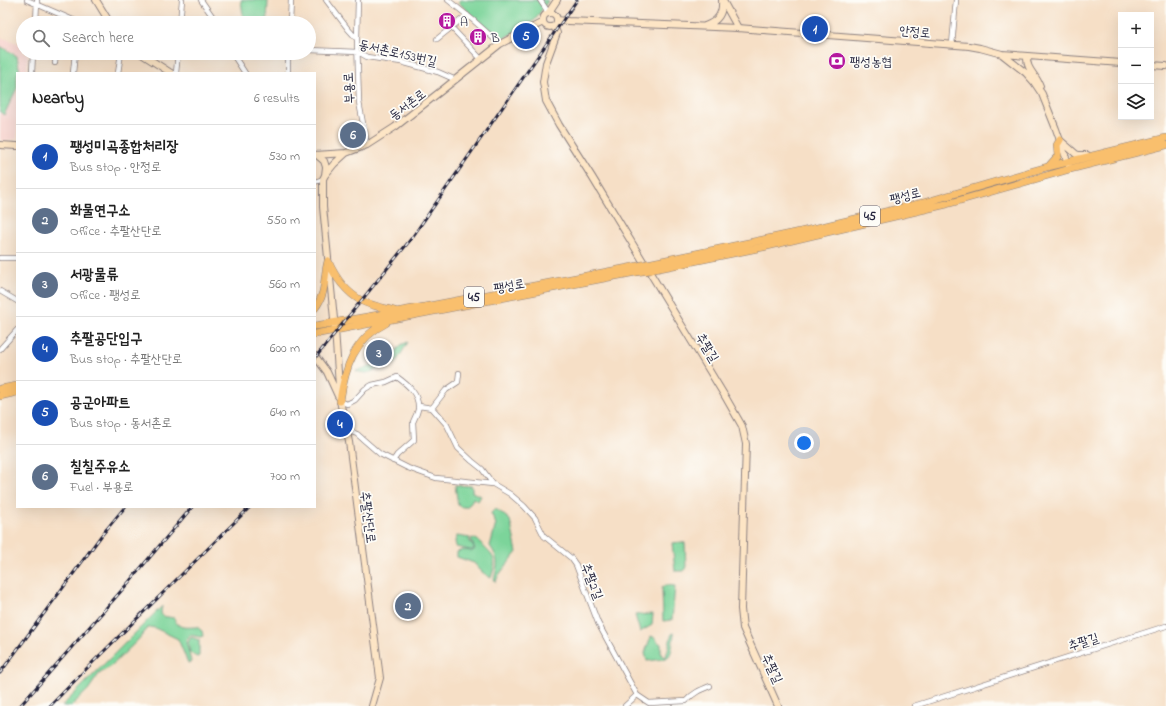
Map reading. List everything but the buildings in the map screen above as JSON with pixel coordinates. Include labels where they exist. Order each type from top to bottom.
[{"type":"main road","name":"팽성로","points":[[649,267],[923,203],[1047,167],[1069,165],[1089,156],[1166,138]]},
{"type":"main road","points":[[1047,167],[1058,156],[1057,145],[1060,140]]},
{"type":"main road","name":"팽성로","points":[[316,326],[335,326],[635,269],[763,248],[947,204],[1069,165],[1166,145]]},
{"type":"main road","points":[[316,307],[324,292],[328,261]]},
{"type":"main road","points":[[328,261],[340,281],[354,296],[396,315]]},
{"type":"main road","points":[[340,401],[346,370],[356,349],[370,333],[396,315]]},
{"type":"main road","name":"팽성로","points":[[316,334],[335,326]]},
{"type":"main road","points":[[0,389],[16,386]]},
{"type":"main road","points":[[0,396],[16,392]]},
{"type":"street","points":[[27,0],[37,2],[63,16]]},
{"type":"street","points":[[96,0],[106,16]]},
{"type":"street","points":[[181,16],[182,0]]},
{"type":"street","points":[[201,0],[212,16]]},
{"type":"street","points":[[290,0],[290,16]]},
{"type":"street","points":[[326,0],[357,39]]},
{"type":"street","name":"부용로","points":[[358,0],[357,39],[359,102],[367,145]]},
{"type":"street","points":[[448,0],[500,44]]},
{"type":"street","points":[[540,0],[548,13]]},
{"type":"street","points":[[557,0],[548,13],[542,17],[546,26],[550,27],[555,23],[568,21],[738,28]]},
{"type":"street","points":[[703,27],[719,16],[723,9],[722,0]]},
{"type":"street","points":[[722,0],[738,28]]},
{"type":"street","points":[[952,45],[956,0]]},
{"type":"street","points":[[36,16],[37,2]]},
{"type":"street","points":[[548,13],[554,14],[555,23]]},
{"type":"street","points":[[437,39],[467,15]]},
{"type":"street","name":"동서촌로","points":[[316,155],[346,153],[367,145],[395,127],[500,44],[543,22]]},
{"type":"street","name":"추팔길","points":[[555,23],[557,33],[546,63],[543,82],[546,101],[559,125],[742,426],[746,444],[741,609],[742,628],[778,706]]},
{"type":"street","points":[[452,27],[481,59]]},
{"type":"street","name":"안정로","points":[[738,28],[952,45],[980,48],[1002,54],[1118,63]]},
{"type":"street","name":"동서촌로153번길","points":[[316,50],[358,52],[367,57],[401,62],[438,72],[456,80]]},
{"type":"street","points":[[1002,54],[1026,73],[1042,94]]},
{"type":"street","points":[[1027,56],[1026,62],[1040,85],[1069,165]]},
{"type":"street","points":[[32,72],[33,60]]},
{"type":"street","points":[[73,72],[74,60]]},
{"type":"street","points":[[118,72],[120,60]]},
{"type":"street","points":[[151,60],[169,72]]},
{"type":"street","points":[[176,72],[177,60]]},
{"type":"street","points":[[237,60],[244,72]]},
{"type":"street","points":[[288,60],[288,72]]},
{"type":"street","points":[[1154,65],[1166,66]]},
{"type":"street","points":[[1060,140],[1074,153],[1079,155],[1088,154],[1089,156]]},
{"type":"street","points":[[0,145],[16,146]]},
{"type":"street","points":[[316,182],[323,179],[334,164],[346,153]]},
{"type":"street","name":"추팔산단로","points":[[316,155],[324,161],[326,167],[323,179],[323,207],[335,326],[340,401],[349,442],[380,678],[372,706]]},
{"type":"street","points":[[316,178],[323,179]]},
{"type":"street","points":[[0,258],[16,258]]},
{"type":"street","points":[[0,291],[16,300]]},
{"type":"street","points":[[0,349],[16,331]]},
{"type":"street","points":[[316,358],[329,377],[340,401],[347,404],[355,400],[365,389],[372,385],[397,378],[406,384],[414,393],[418,403],[417,413],[412,422],[414,440],[397,455],[393,461]]},
{"type":"street","points":[[432,408],[446,390],[458,382],[460,373]]},
{"type":"street","points":[[418,409],[419,406],[432,408],[446,426],[458,448],[482,469],[493,484]]},
{"type":"street","name":"추팔2길","points":[[346,430],[357,434],[380,454],[393,461],[436,478],[493,484],[510,494],[524,506],[535,518],[544,536],[571,558],[576,565],[598,623],[637,695]]},
{"type":"street","name":"추팔길","points":[[914,706],[1166,626]]},
{"type":"street","points":[[625,706],[637,695],[649,703],[687,704],[692,694],[698,690],[710,686]]},
{"type":"shaded area","points":[[0,37],[16,43],[16,60],[28,60],[27,72],[16,72],[16,139],[3,141],[0,139]]},
{"type":"green space","points":[[241,0],[268,0],[267,16],[243,16]]},
{"type":"green space","points":[[460,0],[548,1],[535,20],[504,38],[496,37],[458,2]]},
{"type":"green space","points":[[0,46],[16,55],[20,72],[16,72],[16,90],[4,115],[0,112]]},
{"type":"green space","points":[[408,342],[395,364],[387,364],[366,373],[356,371],[390,359],[401,345]]},
{"type":"green space","points":[[455,485],[472,486],[472,492],[481,496],[478,501],[473,498],[470,504],[466,507],[460,507],[458,505]]},
{"type":"green space","points":[[495,509],[510,520],[517,552],[498,576],[496,582],[494,579],[497,562],[490,546],[496,524],[491,513]]},
{"type":"green space","points":[[457,536],[470,538],[469,540],[474,548],[473,550],[456,547],[455,541]]},
{"type":"green space","points":[[472,538],[480,542],[492,555],[494,569],[491,578],[482,572],[474,563],[457,557],[457,552],[463,550],[473,551],[475,549],[471,540]]},
{"type":"green space","points":[[672,543],[685,543],[686,569],[684,571],[675,571]]},
{"type":"green space","points":[[666,585],[675,586],[672,620],[663,621],[662,587]]},
{"type":"green space","points":[[162,606],[162,616],[174,618],[180,626],[197,627],[202,631],[203,636],[200,637],[190,635],[186,641],[191,662],[188,663],[178,639],[155,628],[149,627],[111,666],[99,674],[88,690],[71,706],[62,706]]},
{"type":"green space","points":[[653,614],[652,625],[640,632],[635,615]]},
{"type":"green space","points":[[672,633],[674,634],[672,649],[669,656],[662,659],[647,661],[645,653],[651,636],[661,644],[661,655],[666,657]]},
{"type":"green space","points":[[191,637],[199,640],[199,656],[197,657],[190,653],[188,642]]},
{"type":"railway","points":[[316,357],[411,239],[577,0]]},
{"type":"railway","points":[[0,673],[101,536],[124,508]]},
{"type":"railway","points":[[20,706],[129,582],[191,508]]},
{"type":"railway","points":[[50,706],[249,508]]},
{"type":"place","name":"A","points":[[447,21]]},
{"type":"place","name":"팽성미곡종합처리장","points":[[815,29]]},
{"type":"place","name":"공군아파트","points":[[526,36]]},
{"type":"place","name":"B","points":[[478,37]]},
{"type":"place","name":"팽성농협","points":[[837,61]]},
{"type":"place","name":"칠칠주유소","points":[[353,135]]},
{"type":"place","name":"서광물류","points":[[379,353]]},
{"type":"place","name":"추팔공단입구","points":[[340,424]]},
{"type":"place","name":"화물연구소","points":[[408,606]]}]
